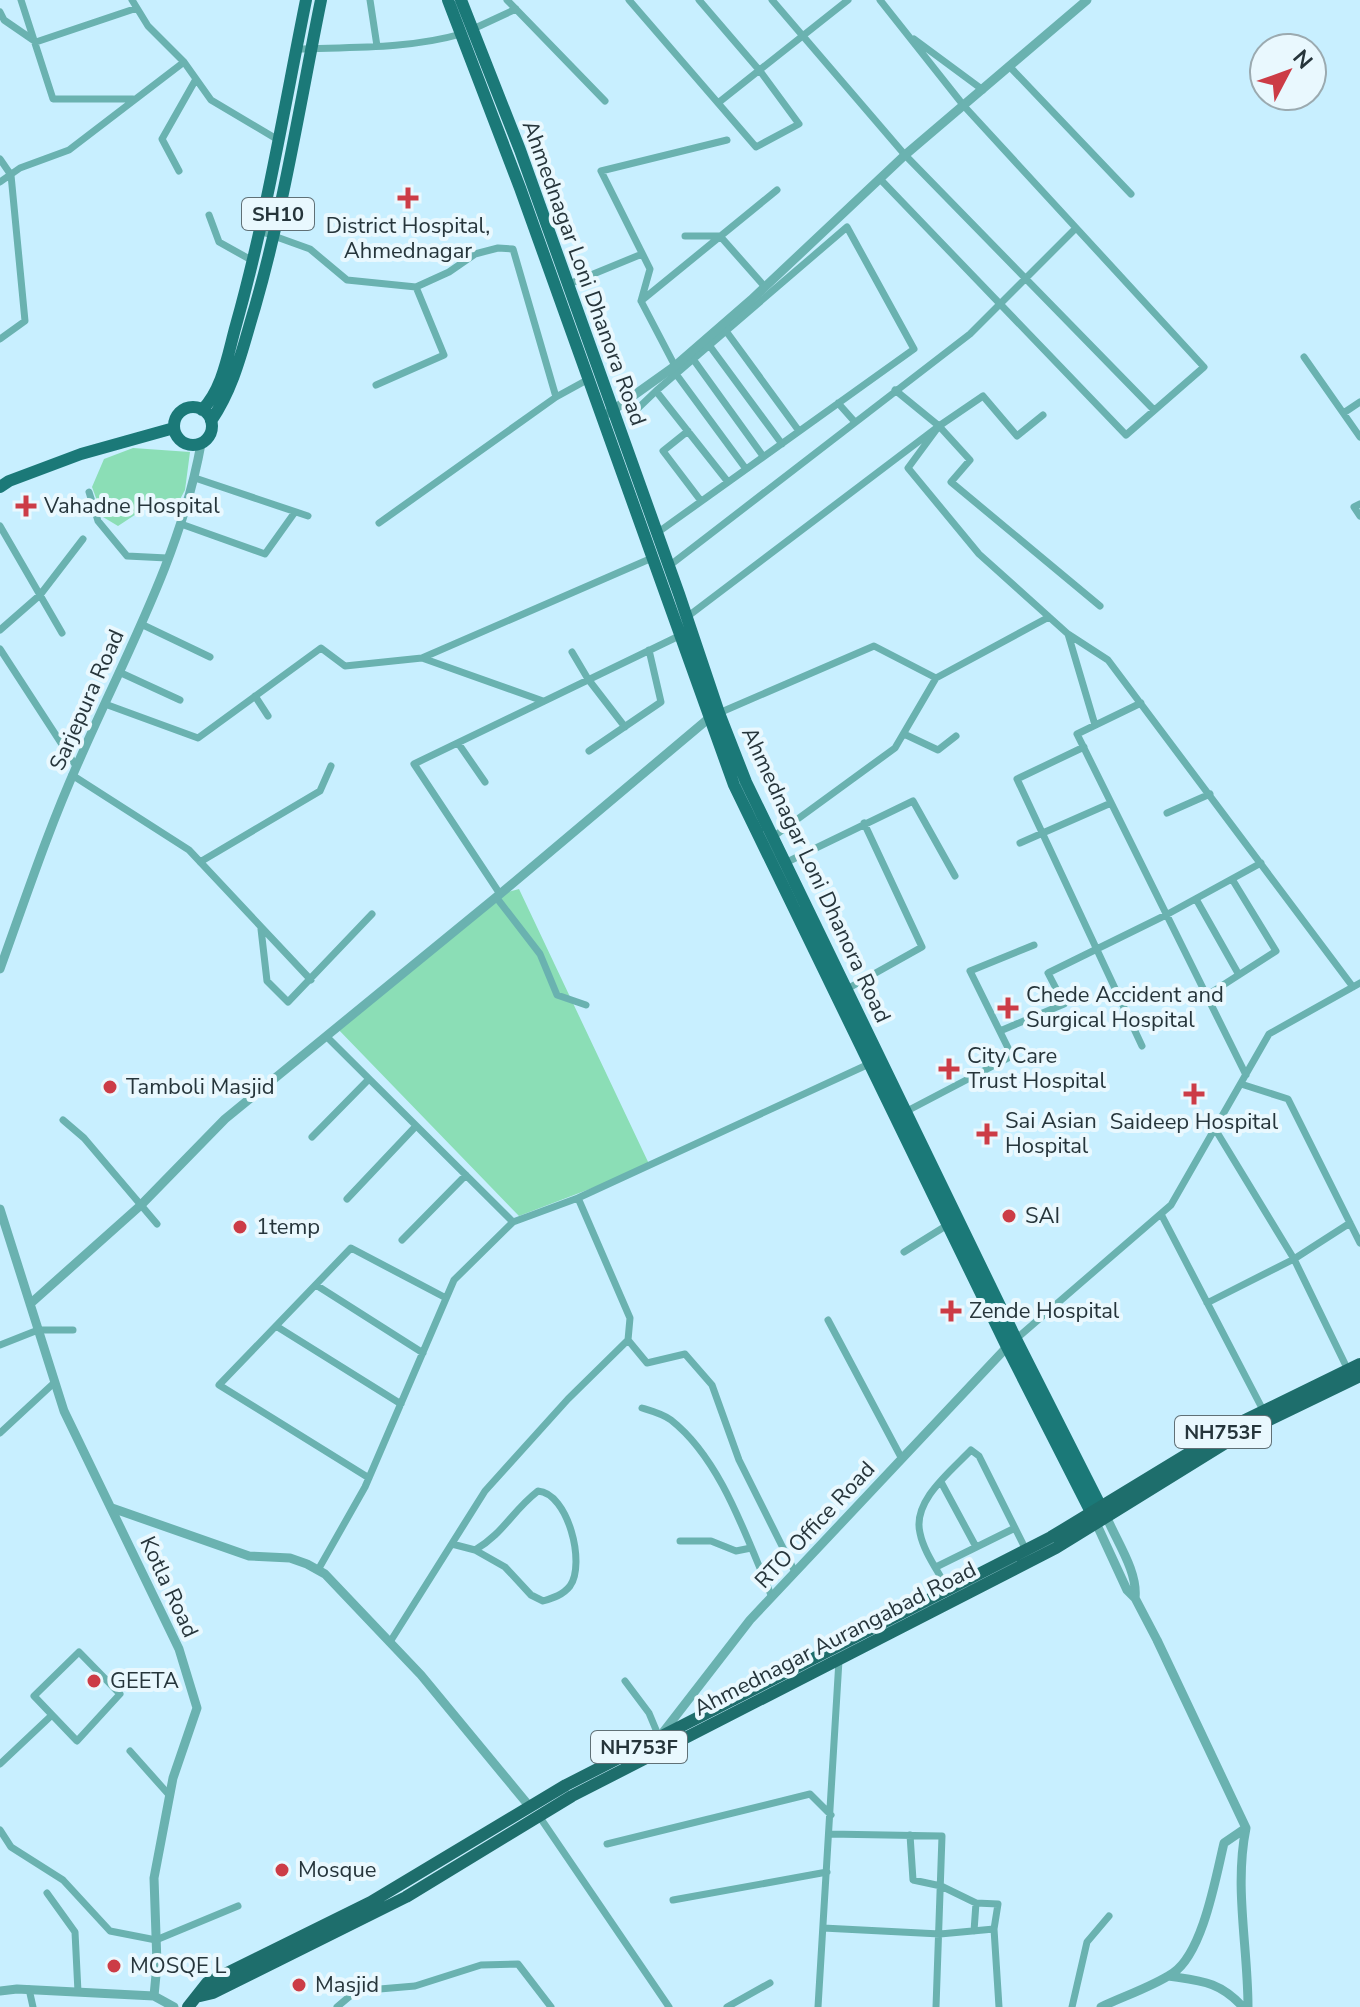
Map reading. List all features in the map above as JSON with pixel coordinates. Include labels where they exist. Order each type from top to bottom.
[{"type":"highway","name":"NH753F","points":[[192,2002],[207,1983],[400,1886],[659,1737],[1099,1516],[1263,1410],[1357,1374]]},
{"type":"highway","name":"Ahmednagar Aurangabad Road","points":[[534,1811],[584,1789],[839,1660],[1242,1433],[1357,1374]]},
{"type":"main road","name":"SH10","points":[[202,410],[210,401],[224,367],[253,261],[280,141],[306,0]]},
{"type":"main road","name":"SH10","points":[[211,421],[223,403],[238,366],[273,236],[302,108],[321,0]]},
{"type":"main road","name":"Ahmednagar Loni Dhanora Road","points":[[448,0],[467,31],[569,284],[607,415],[679,636],[713,716],[907,1111],[1011,1343]]},
{"type":"main road","name":"Ahmednagar Loni Dhanora Road","points":[[461,0],[467,31],[587,380],[607,415],[657,533],[687,617],[713,716],[740,798],[869,1064],[1099,1516]]},
{"type":"main road","points":[[192,407],[202,410],[211,421],[212,430],[208,438],[192,446],[183,443],[177,437],[174,420],[184,409],[192,407]]},
{"type":"main road","points":[[0,487],[81,454],[174,428]]},
{"type":"street","points":[[21,0],[53,99],[135,99]]},
{"type":"street","points":[[132,0],[148,26],[184,62],[211,100],[280,141]]},
{"type":"street","points":[[370,0],[377,46]]},
{"type":"street","points":[[507,0],[605,101]]},
{"type":"street","points":[[631,1],[756,147],[799,124],[760,71],[699,0]]},
{"type":"street","points":[[772,0],[905,155],[1154,410]]},
{"type":"street","points":[[880,0],[964,106],[1204,367],[1126,435],[880,179]]},
{"type":"street","points":[[632,414],[905,155],[1087,0]]},
{"type":"street","points":[[718,103],[844,1]]},
{"type":"street","points":[[36,42],[137,8]]},
{"type":"street","points":[[297,49],[377,46],[445,38],[516,9]]},
{"type":"street","points":[[0,12],[4,20],[36,42]]},
{"type":"street","points":[[907,34],[983,90]]},
{"type":"street","points":[[0,182],[20,168],[69,150],[184,62]]},
{"type":"street","points":[[1010,67],[1131,194]]},
{"type":"street","points":[[179,171],[162,139],[196,79]]},
{"type":"street","points":[[727,140],[601,171],[650,269],[641,301],[675,370],[746,469]]},
{"type":"street","points":[[0,159],[11,175],[25,321],[0,339]]},
{"type":"street","points":[[641,301],[777,190]]},
{"type":"street","points":[[209,215],[219,242],[253,261]]},
{"type":"street","points":[[607,415],[693,359],[847,227],[914,349],[657,533]]},
{"type":"street","points":[[669,566],[970,334],[1076,228]]},
{"type":"street","points":[[260,231],[310,249],[347,280],[416,287],[449,272],[475,254],[498,248],[513,249],[556,397]]},
{"type":"street","points":[[685,236],[720,236],[765,287]]},
{"type":"street","points":[[569,284],[642,254]]},
{"type":"street","points":[[376,385],[444,355],[416,287]]},
{"type":"street","points":[[726,331],[799,431]]},
{"type":"street","points":[[709,345],[782,444]]},
{"type":"street","points":[[1304,357],[1360,437]]},
{"type":"street","points":[[693,359],[763,456]]},
{"type":"street","points":[[379,523],[556,397],[587,380]]},
{"type":"street","points":[[895,390],[939,426],[970,460],[951,482],[1100,606]]},
{"type":"street","points":[[656,391],[728,482]]},
{"type":"street","points":[[687,617],[983,396],[1017,436],[1043,415]]},
{"type":"street","points":[[1345,412],[1360,402]]},
{"type":"street","points":[[838,403],[854,421]]},
{"type":"street","points":[[939,426],[908,468],[979,554],[1068,634],[1108,660],[1357,985],[1269,1034],[1171,1205],[1011,1343]]},
{"type":"street","points":[[688,431],[663,451],[701,501]]},
{"type":"street","name":"Sarjepura Road","points":[[1,964],[74,771],[141,624],[181,524],[195,478],[201,444]]},
{"type":"street","points":[[195,478],[308,516]]},
{"type":"street","points":[[89,492],[98,521],[127,556],[167,558]]},
{"type":"street","points":[[1360,504],[1354,507],[1360,516]]},
{"type":"street","points":[[181,524],[265,554],[295,512]]},
{"type":"street","points":[[0,526],[62,633]]},
{"type":"street","points":[[0,630],[40,595],[83,539]]},
{"type":"street","points":[[105,704],[198,738],[321,648],[345,666],[422,658],[652,558]]},
{"type":"street","points":[[773,837],[895,748],[936,678],[1049,617]]},
{"type":"street","points":[[141,624],[210,657]]},
{"type":"street","points":[[1068,634],[1095,725]]},
{"type":"street","points":[[586,1005],[557,995],[540,954],[414,764],[679,636]]},
{"type":"street","points":[[30,1304],[141,1205],[225,1119],[713,716],[874,646],[936,678]]},
{"type":"street","points":[[0,649],[74,771],[189,850],[311,980]]},
{"type":"street","points":[[589,751],[661,702],[649,650]]},
{"type":"street","points":[[572,652],[588,679],[625,727]]},
{"type":"street","points":[[422,658],[543,701]]},
{"type":"street","points":[[119,672],[180,700]]},
{"type":"street","points":[[255,696],[268,716]]},
{"type":"street","points":[[1141,703],[1077,734],[1246,1075]]},
{"type":"street","points":[[904,734],[938,750],[956,736]]},
{"type":"street","points":[[458,743],[485,782]]},
{"type":"street","points":[[1084,747],[1017,779],[1142,1046]]},
{"type":"street","points":[[200,862],[320,791],[331,766]]},
{"type":"street","points":[[1167,813],[1210,794]]},
{"type":"street","points":[[785,863],[913,801],[955,876]]},
{"type":"street","points":[[1020,843],[1111,803]]},
{"type":"street","points":[[847,989],[922,947],[864,823]]},
{"type":"street","points":[[1000,1031],[1064,1004],[1048,973],[1166,915],[1261,863]]},
{"type":"street","points":[[1206,996],[1276,951],[1232,879]]},
{"type":"street","points":[[1196,899],[1239,975]]},
{"type":"street","points":[[261,927],[267,981],[288,1002],[372,914]]},
{"type":"street","points":[[907,1111],[1012,1056],[970,971],[1034,945]]},
{"type":"street","points":[[326,1036],[513,1222]]},
{"type":"street","points":[[318,1570],[369,1478],[454,1280],[513,1222],[578,1198],[869,1064]]},
{"type":"street","points":[[312,1137],[369,1079]]},
{"type":"street","points":[[1241,1084],[1288,1099],[1360,1243]]},
{"type":"street","points":[[63,1120],[84,1138],[157,1224]]},
{"type":"street","points":[[347,1199],[416,1126]]},
{"type":"street","points":[[1215,1129],[1294,1259],[1357,1374]]},
{"type":"street","points":[[402,1240],[466,1175]]},
{"type":"street","points":[[390,1642],[485,1491],[568,1399],[628,1340],[630,1318],[578,1198]]},
{"type":"street","name":"Kotla Road","points":[[0,1209],[64,1411],[179,1649],[197,1708],[173,1778],[154,1878],[154,1996]]},
{"type":"street","points":[[1161,1214],[1263,1410]]},
{"type":"street","points":[[1207,1303],[1294,1259],[1350,1223]]},
{"type":"street","points":[[904,1252],[949,1224]]},
{"type":"street","points":[[369,1478],[219,1385],[351,1248],[446,1298]]},
{"type":"street","points":[[316,1285],[423,1353]]},
{"type":"street","points":[[828,1320],[902,1459]]},
{"type":"street","points":[[276,1326],[401,1404]]},
{"type":"street","points":[[0,1345],[38,1330],[73,1330]]},
{"type":"street","points":[[628,1340],[647,1363],[685,1354],[712,1385],[739,1460],[795,1572]]},
{"type":"street","name":"RTO Office Road","points":[[659,1737],[750,1620],[1011,1343]]},
{"type":"street","points":[[0,1433],[55,1382]]},
{"type":"street","points":[[642,1408],[668,1418],[703,1455],[720,1483],[772,1597]]},
{"type":"street","points":[[948,1590],[923,1543],[919,1521],[931,1493],[971,1450],[979,1456],[1026,1550]]},
{"type":"street","points":[[941,1482],[975,1545]]},
{"type":"street","points":[[452,1544],[475,1550],[505,1567],[531,1595],[543,1601],[564,1592],[577,1570],[574,1543],[564,1514],[554,1497],[547,1492],[538,1491],[528,1498],[502,1531],[475,1550]]},
{"type":"street","points":[[112,1508],[249,1556],[290,1558],[325,1574],[421,1675],[534,1811],[669,2007]]},
{"type":"street","points":[[1099,1516],[1132,1575],[1136,1587],[1135,1598],[1206,1739],[1246,1828],[1241,1854],[1248,1974],[1245,2007]]},
{"type":"street","points":[[936,1567],[975,1545],[1015,1528]]},
{"type":"street","points":[[680,1541],[711,1541],[736,1551],[751,1548]]},
{"type":"street","points":[[79,1652],[120,1694],[77,1741],[52,1715],[34,1696],[79,1652]]},
{"type":"street","points":[[818,2007],[839,1660]]},
{"type":"street","points":[[625,1681],[649,1713],[659,1737]]},
{"type":"street","points":[[0,1764],[52,1715]]},
{"type":"street","points":[[130,1751],[170,1796]]},
{"type":"street","points":[[607,1844],[810,1794],[831,1815]]},
{"type":"street","points":[[1101,2007],[1166,1976],[1186,1960],[1208,1911],[1224,1843],[1246,1828]]},
{"type":"street","points":[[0,1830],[11,1847],[63,1880],[110,1931],[156,1940],[238,1906]]},
{"type":"street","points":[[829,1834],[942,1836],[936,2007]]},
{"type":"street","points":[[910,1835],[913,1880],[941,1886],[976,1903],[998,1904],[994,1929],[999,2007]]},
{"type":"street","points":[[673,1900],[827,1872]]},
{"type":"street","points":[[47,1893],[75,1932],[78,1992]]},
{"type":"street","points":[[974,1931],[976,1903]]},
{"type":"street","points":[[1072,2007],[1087,1942],[1109,1916]]},
{"type":"street","points":[[823,1928],[940,1934],[994,1929]]},
{"type":"street","points":[[337,2007],[356,1991],[415,1986],[481,1965],[518,1964],[551,2007]]},
{"type":"street","points":[[1166,1976],[1216,1985],[1245,2007]]},
{"type":"street","points":[[727,2007],[770,1983]]},
{"type":"street","points":[[29,1989],[33,2007]]},
{"type":"street","points":[[0,1991],[29,1989],[154,1996],[174,2007]]},
{"type":"green space","points":[[133,448],[190,452],[185,490],[177,505],[153,503],[118,526],[103,517],[92,487],[104,459]]},
{"type":"green space","points":[[519,889],[650,1166],[519,1216],[335,1026],[500,894]]},
{"type":"place","name":"District Hospital, Ahmednagar","points":[[408,198]]},
{"type":"place","name":"Vahadne Hospital","points":[[26,506]]},
{"type":"place","name":"Chede Accident and Surgical Hospital","points":[[1008,1008]]},
{"type":"place","name":"City Care Trust Hospital","points":[[949,1069]]},
{"type":"place","name":"Tamboli Masjid","points":[[110,1087]]},
{"type":"place","name":"Saideep Hospital","points":[[1194,1094]]},
{"type":"place","name":"Sai Asian Hospital","points":[[987,1134]]},
{"type":"place","name":"SAI","points":[[1009,1216]]},
{"type":"place","name":"1temp","points":[[240,1227]]},
{"type":"place","name":"Zende Hospital","points":[[951,1311]]},
{"type":"place","name":"GEETA","points":[[94,1681]]},
{"type":"place","name":"Mosque","points":[[282,1870]]},
{"type":"place","name":"MOSQE L","points":[[114,1966]]},
{"type":"place","name":"Masjid","points":[[299,1985]]}]
